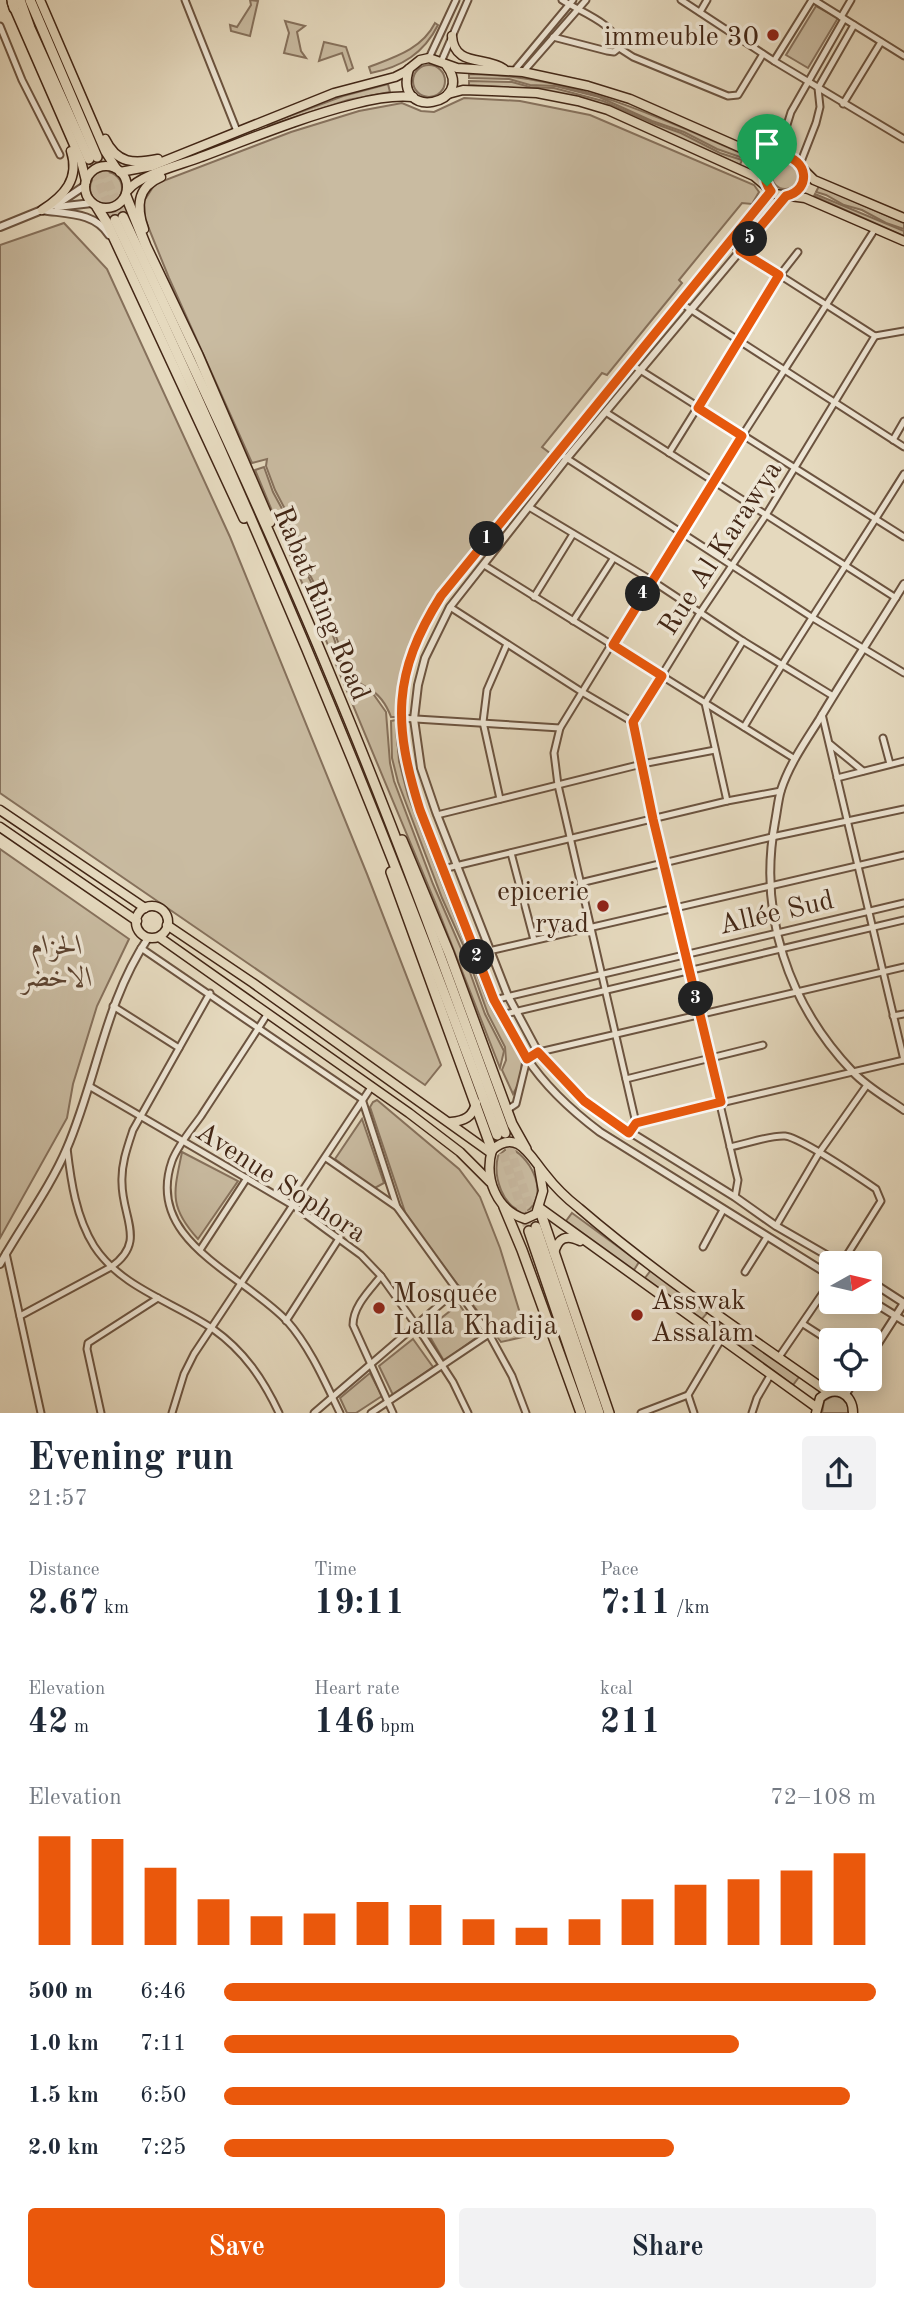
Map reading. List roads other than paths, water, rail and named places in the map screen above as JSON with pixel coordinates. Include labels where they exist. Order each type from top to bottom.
[{"type":"highway","points":[[14,2],[93,158],[30,0]]},
{"type":"highway","points":[[127,193],[146,246],[247,467],[271,526],[284,568]]},
{"type":"highway","points":[[95,205],[121,254],[253,537],[273,572]]},
{"type":"highway","name":"Rabat Ring Road","points":[[119,219],[284,568],[388,818],[501,1134],[436,968],[273,572],[119,219]]},
{"type":"highway","points":[[388,818],[401,838],[508,1110],[526,1149]]},
{"type":"highway","points":[[375,821],[381,845],[492,1152]]},
{"type":"highway","points":[[504,1207],[581,1413]]},
{"type":"highway","points":[[539,1208],[608,1413]]},
{"type":"highway","points":[[591,1413],[532,1229],[599,1413]]},
{"type":"main road","points":[[40,0],[96,129],[126,180],[127,193]]},
{"type":"main road","points":[[14,2],[71,138],[86,183],[87,196],[95,205],[114,207],[138,181],[237,131],[334,93],[395,77],[420,60],[429,58],[443,63],[559,79],[609,92],[755,154],[792,158],[814,180],[904,218]]},
{"type":"main road","points":[[452,36],[455,50],[464,58],[515,71]]},
{"type":"main road","points":[[409,69],[407,84],[413,97],[431,104],[441,101],[448,94],[452,79],[443,63]]},
{"type":"main road","points":[[448,94],[467,90],[537,93],[593,105],[732,166],[769,188],[805,198],[904,241]]},
{"type":"main road","points":[[86,183],[92,172],[101,167],[118,170],[144,169],[173,163],[353,104],[413,97]]},
{"type":"main road","points":[[96,129],[121,160],[173,163]]},
{"type":"main road","points":[[42,210],[60,198],[70,185],[75,164],[71,138]]},
{"type":"main road","points":[[769,188],[766,171],[776,158]]},
{"type":"main road","points":[[146,246],[139,215],[139,199],[148,185],[168,173],[173,163]]},
{"type":"main road","points":[[788,195],[803,185],[802,167]]},
{"type":"main road","points":[[0,810],[145,908]]},
{"type":"main road","points":[[0,827],[136,922],[139,932],[148,938],[159,937],[372,1086],[460,1152],[490,1182],[504,1207],[525,1219],[536,1214],[539,1208],[543,1191],[540,1168]]},
{"type":"main road","points":[[136,922],[145,908],[160,909],[166,916],[167,925],[159,937]]},
{"type":"main road","points":[[167,925],[492,1152]]},
{"type":"main road","points":[[451,1122],[468,1118],[474,1110],[475,1102]]},
{"type":"main road","points":[[490,1182],[492,1152],[500,1144],[511,1142],[526,1149],[575,1206],[626,1249],[828,1392]]},
{"type":"main road","points":[[539,1208],[722,1338],[816,1410],[820,1398],[828,1392],[837,1391],[846,1394],[852,1402],[853,1413]]},
{"type":"main road","points":[[554,1254],[558,1242],[565,1237],[592,1245]]},
{"type":"street","points":[[185,0],[237,131]]},
{"type":"street","points":[[443,63],[468,0]]},
{"type":"street","points":[[562,0],[571,2],[578,10],[615,34],[620,48],[641,62],[728,96],[738,95],[763,54]]},
{"type":"street","points":[[515,71],[554,37],[586,0]]},
{"type":"street","points":[[681,0],[808,83],[904,139]]},
{"type":"street","points":[[700,12],[707,0]]},
{"type":"street","points":[[774,61],[813,0],[904,55]]},
{"type":"street","points":[[776,158],[791,112],[851,0]]},
{"type":"street","points":[[429,58],[455,1]]},
{"type":"street","points":[[515,71],[571,2]]},
{"type":"street","points":[[802,167],[820,107],[818,88],[853,25]]},
{"type":"street","points":[[0,26],[22,80],[60,155]]},
{"type":"street","points":[[545,35],[607,51],[620,48]]},
{"type":"street","points":[[843,104],[881,43]]},
{"type":"street","points":[[0,227],[59,203],[86,183]]},
{"type":"street","points":[[769,188],[729,242],[446,589],[427,617],[408,667],[400,719],[410,778],[443,869],[494,1000],[527,1059],[577,1115],[819,1269]]},
{"type":"street","points":[[788,195],[567,458],[450,607],[425,658],[414,719],[421,768],[437,814],[508,996],[538,1052],[578,1095],[629,1133],[821,1251]]},
{"type":"street","points":[[42,210],[95,205]]},
{"type":"street","points":[[42,210],[91,219],[105,229],[121,254]]},
{"type":"street","points":[[636,1123],[558,785],[555,753],[560,728],[681,531],[876,229]]},
{"type":"street","points":[[729,242],[875,336],[904,331]]},
{"type":"street","points":[[669,453],[779,275],[798,252]]},
{"type":"street","points":[[679,302],[904,447]]},
{"type":"street","name":"Rue Al Karawya","points":[[633,722],[766,515],[875,336]]},
{"type":"street","points":[[629,363],[904,537]]},
{"type":"street","points":[[607,413],[896,598]]},
{"type":"street","points":[[893,440],[904,421]]},
{"type":"street","points":[[557,452],[813,618],[904,673]]},
{"type":"street","points":[[744,727],[781,664],[904,474]]},
{"type":"street","points":[[529,507],[651,580],[833,696]]},
{"type":"street","points":[[534,597],[573,534]]},
{"type":"street","points":[[573,621],[613,559]]},
{"type":"street","points":[[484,565],[795,759]]},
{"type":"street","points":[[904,584],[795,759],[781,791],[772,837],[770,885],[775,933],[780,949],[822,1035],[867,1085],[904,1110]]},
{"type":"street","points":[[450,607],[633,722],[653,819],[738,1180],[734,1197]]},
{"type":"street","points":[[727,801],[705,703],[743,641]]},
{"type":"street","points":[[500,799],[483,722],[487,690],[507,644]]},
{"type":"street","points":[[629,1133],[636,1123],[904,1060],[822,714]]},
{"type":"street","points":[[400,719],[560,728]]},
{"type":"street","points":[[883,738],[890,764]]},
{"type":"street","points":[[830,744],[863,771]]},
{"type":"street","points":[[437,814],[642,764],[715,750]]},
{"type":"street","points":[[837,778],[904,761]]},
{"type":"street","points":[[443,869],[727,801],[781,791]]},
{"type":"street","points":[[580,883],[904,809]]},
{"type":"street","points":[[511,853],[534,940]]},
{"type":"street","points":[[476,954],[904,855]]},
{"type":"street","name":"Allée Sud","points":[[494,1000],[904,903]]},
{"type":"street","name":"Allée Sud","points":[[501,1015],[904,920]]},
{"type":"street","points":[[0,1264],[67,1148],[113,1006],[148,938]]},
{"type":"street","points":[[141,948],[362,1099],[397,1207],[489,1334],[512,1376],[526,1413]]},
{"type":"street","points":[[508,1110],[516,1104],[527,1059],[538,1052],[904,967]]},
{"type":"street","points":[[20,1316],[111,1267],[124,1257],[131,1242],[131,1230],[122,1184],[123,1166],[133,1130],[210,993]]},
{"type":"street","points":[[113,1006],[179,1048]]},
{"type":"street","points":[[268,1013],[173,1159],[167,1180],[168,1199],[173,1219],[181,1233],[286,1321],[311,1355],[340,1413]]},
{"type":"street","points":[[893,1016],[904,1014]]},
{"type":"street","points":[[626,1079],[763,1045]]},
{"type":"street","points":[[776,1226],[819,1153],[867,1085]]},
{"type":"street","name":"Avenue Sophora","points":[[89,1086],[294,1206],[340,1237],[361,1255],[381,1276],[416,1325],[468,1413]]},
{"type":"street","points":[[172,1413],[188,1365],[372,1086]]},
{"type":"street","points":[[730,1147],[775,1136],[787,1136],[876,1189],[881,1199],[849,1251]]},
{"type":"street","points":[[67,1148],[81,1218],[94,1245],[111,1267],[212,1329],[234,1346],[260,1376],[279,1413]]},
{"type":"street","points":[[326,1158],[397,1207]]},
{"type":"street","points":[[200,1250],[247,1178]]},
{"type":"street","points":[[702,1247],[723,1210]]},
{"type":"street","points":[[286,1321],[340,1237]]},
{"type":"street","points":[[745,1272],[767,1237]]},
{"type":"street","points":[[6,1253],[41,1413]]},
{"type":"street","points":[[381,1276],[363,1299],[353,1320],[355,1331],[393,1413]]},
{"type":"street","points":[[314,1413],[458,1289]]},
{"type":"street","points":[[882,1289],[904,1303],[882,1336]]},
{"type":"street","points":[[101,1413],[88,1343],[158,1298]]},
{"type":"street","points":[[779,1357],[819,1299]]},
{"type":"street","points":[[882,1307],[904,1321]]},
{"type":"street","points":[[803,1324],[819,1334]]},
{"type":"street","points":[[371,1413],[489,1334]]},
{"type":"street","points":[[641,1413],[688,1395],[722,1338]]},
{"type":"street","points":[[752,1413],[771,1374]]},
{"type":"street","points":[[688,1395],[694,1413]]},
{"type":"tunnel","points":[[97,157],[123,217]]},
{"type":"tunnel","points":[[89,159],[115,220]]},
{"type":"tunnel","points":[[505,1133],[536,1227]]},
{"type":"tunnel","points":[[499,1140],[529,1231]]},
{"type":"place","name":"immeuble 30","points":[[773,35]]},
{"type":"place","name":"epicerie ryad","points":[[603,906]]},
{"type":"place","name":"Mosquée Lalla Khadija","points":[[379,1308]]},
{"type":"place","name":"Asswak Assalam","points":[[637,1315]]},
{"type":"park label","name":"الحزام الاخضر","points":[[57,960]]}]
